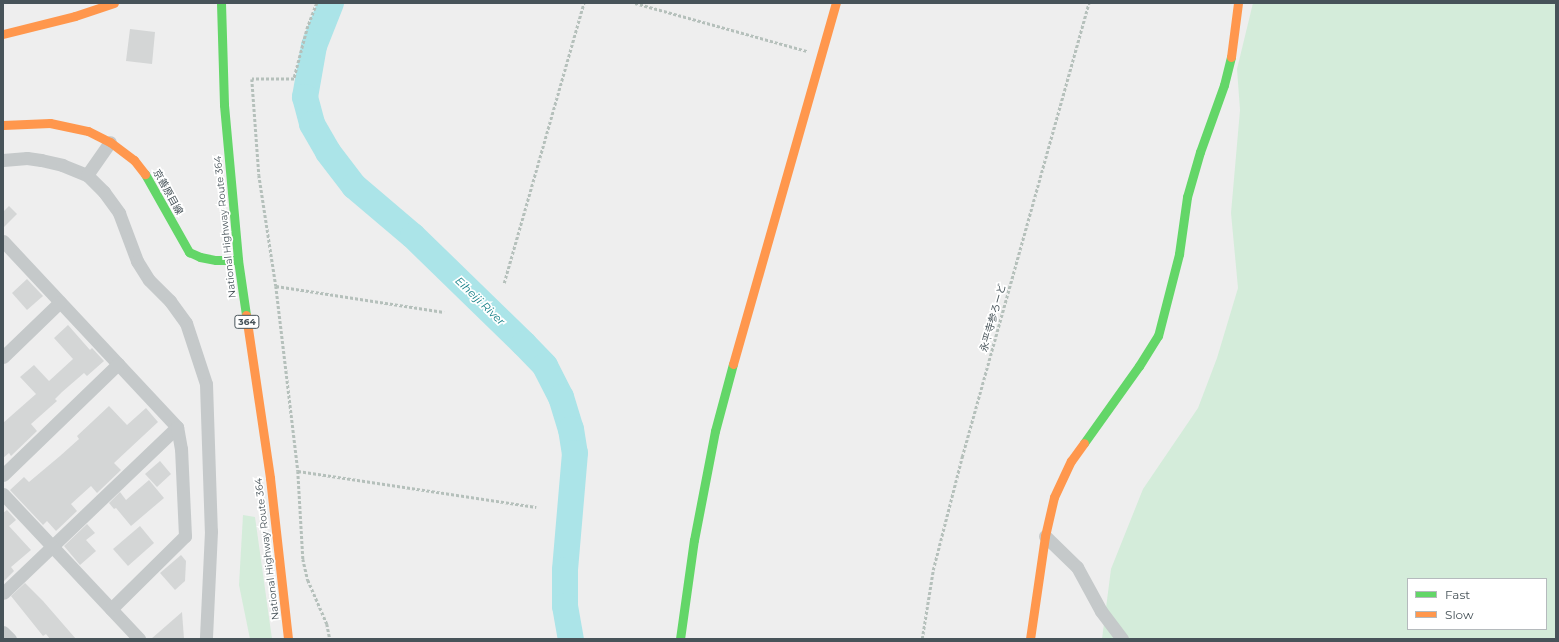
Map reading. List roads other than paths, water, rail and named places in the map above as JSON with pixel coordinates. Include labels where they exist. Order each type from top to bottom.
[{"type":"main road","points":[[3,34],[75,16],[114,3]]},
{"type":"main road","name":"National Highway Route 364","points":[[221,3],[224,105],[238,260],[270,478],[288,639]]},
{"type":"main road","points":[[680,639],[694,540],[715,430],[836,3]]},
{"type":"main road","points":[[1030,639],[1046,536],[1054,497],[1070,461],[1139,366],[1158,336],[1179,254],[1187,197],[1200,152],[1226,78],[1232,52],[1238,3]]},
{"type":"main road","name":"京善原目線","points":[[3,125],[22,122],[50,123],[71,126],[88,131],[110,142],[134,160],[150,180],[189,252],[200,257],[238,260]]},
{"type":"street","points":[[87,175],[110,142]]},
{"type":"street","points":[[3,160],[41,160],[62,164],[87,175],[104,192],[119,213],[137,261],[149,280],[170,301],[186,323],[206,384],[211,531],[206,639]]},
{"type":"street","points":[[3,241],[177,427],[181,449],[185,536],[111,609]]},
{"type":"street","points":[[3,357],[60,302]]},
{"type":"street","points":[[3,475],[118,364]]},
{"type":"street","points":[[3,593],[177,427]]},
{"type":"street","points":[[3,494],[139,639]]},
{"type":"street","points":[[1046,536],[1077,567],[1101,611],[1122,639]]},
{"type":"street","points":[[3,632],[10,639]]},
{"type":"waterway","name":"Eiheiji River","points":[[331,3],[314,46],[305,97],[312,124],[328,152],[354,186],[413,236],[545,366],[561,397],[571,429],[575,453],[565,570],[565,606],[571,639]]}]
